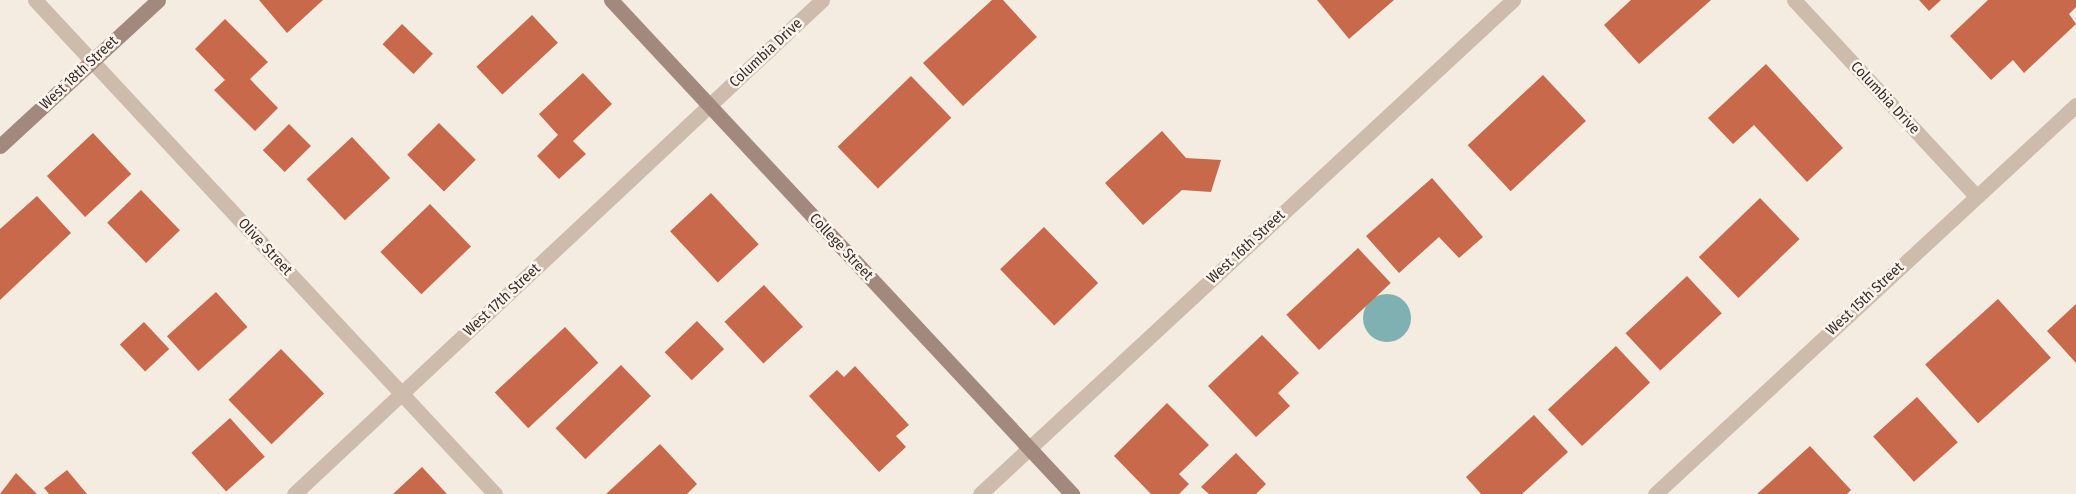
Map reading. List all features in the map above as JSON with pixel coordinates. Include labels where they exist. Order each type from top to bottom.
[{"type":"street","name":"Olive Street","points":[[35,0],[495,494]]},
{"type":"street","name":"West 18th Street","points":[[0,146],[158,0]]},
{"type":"street","name":"College Street","points":[[611,0],[1072,494]]},
{"type":"street","name":"Columbia Drive","points":[[710,106],[822,0]]},
{"type":"street","name":"West 16th Street","points":[[980,494],[1513,0]]},
{"type":"street","name":"Columbia Drive","points":[[1794,0],[1976,196]]},
{"type":"street","name":"West 15th Street","points":[[1656,494],[2076,105]]},
{"type":"street","name":"West 17th Street","points":[[294,494],[710,106]]},
{"type":"water","points":[[1382,294],[1392,294],[1407,304],[1411,318],[1410,327],[1401,338],[1392,342],[1382,342],[1367,332],[1363,323],[1363,313],[1373,298]]},
{"type":"building","points":[[259,0],[323,0],[287,33]]},
{"type":"building","points":[[992,0],[1003,0],[1037,37],[963,106],[923,63]]},
{"type":"building","points":[[1317,0],[1394,0],[1349,39]]},
{"type":"building","points":[[1631,0],[1711,0],[1639,64],[1604,25]]},
{"type":"building","points":[[1919,0],[1941,0],[1929,11]]},
{"type":"building","points":[[1988,0],[2076,0],[2076,7],[2069,14],[2076,24],[2024,73],[2013,60],[1991,80],[1950,36]]},
{"type":"building","points":[[532,15],[558,43],[502,95],[476,67]]},
{"type":"building","points":[[225,19],[268,62],[250,79],[278,108],[255,131],[214,90],[225,80],[195,49]]},
{"type":"building","points":[[402,24],[433,54],[413,74],[383,44]]},
{"type":"building","points":[[1766,64],[1843,148],[1807,182],[1754,125],[1733,144],[1708,118]]},
{"type":"building","points":[[583,73],[612,104],[573,141],[586,154],[559,179],[537,156],[558,135],[539,114]]},
{"type":"building","points":[[1543,75],[1586,121],[1511,191],[1468,145]]},
{"type":"building","points":[[911,76],[951,118],[878,189],[838,147]]},
{"type":"building","points":[[439,123],[476,160],[444,192],[407,155]]},
{"type":"building","points":[[289,124],[311,146],[285,172],[263,150]]},
{"type":"building","points":[[1162,131],[1186,158],[1221,160],[1211,192],[1182,190],[1143,225],[1105,183]]},
{"type":"building","points":[[93,133],[131,174],[85,217],[47,176]]},
{"type":"building","points":[[352,137],[390,178],[345,220],[307,179]]},
{"type":"building","points":[[1432,178],[1483,237],[1459,258],[1439,237],[1399,273],[1366,236]]},
{"type":"building","points":[[141,190],[180,230],[146,263],[107,223]]},
{"type":"building","points":[[711,193],[759,244],[718,282],[670,231]]},
{"type":"building","points":[[37,196],[71,233],[0,300],[0,229]]},
{"type":"building","points":[[1760,198],[1800,239],[1738,298],[1699,257]]},
{"type":"building","points":[[430,204],[471,246],[421,294],[380,252]]},
{"type":"building","points":[[1044,227],[1098,283],[1054,325],[1000,269]]},
{"type":"building","points":[[1358,248],[1391,283],[1319,350],[1286,315]]},
{"type":"building","points":[[1687,276],[1722,313],[1660,371],[1626,333]]},
{"type":"building","points":[[764,285],[803,327],[763,364],[725,322]]},
{"type":"building","points":[[216,292],[247,327],[198,371],[167,336]]},
{"type":"building","points":[[1998,299],[2051,358],[1978,423],[1925,365]]},
{"type":"building","points":[[2076,304],[2076,363],[2047,331]]},
{"type":"building","points":[[697,321],[724,349],[692,380],[665,352]]},
{"type":"building","points":[[144,322],[169,349],[145,372],[120,345]]},
{"type":"building","points":[[565,327],[598,363],[528,428],[495,392]]},
{"type":"building","points":[[1262,335],[1299,373],[1278,393],[1290,406],[1256,437],[1208,386]]},
{"type":"building","points":[[1616,346],[1650,383],[1582,446],[1548,409]]},
{"type":"building","points":[[281,349],[324,394],[272,444],[228,400]]},
{"type":"building","points":[[621,365],[651,396],[585,459],[556,428]]},
{"type":"building","points":[[855,366],[909,425],[896,436],[906,447],[879,472],[809,396],[837,370],[844,377]]},
{"type":"building","points":[[1917,397],[1958,442],[1914,482],[1873,436]]},
{"type":"building","points":[[1167,403],[1209,445],[1179,474],[1189,484],[1179,494],[1151,494],[1114,456]]},
{"type":"building","points":[[1534,415],[1568,452],[1522,494],[1481,494],[1466,477]]},
{"type":"building","points":[[230,418],[265,457],[226,491],[191,453]]},
{"type":"building","points":[[660,444],[697,484],[687,494],[606,494]]},
{"type":"building","points":[[1810,446],[1851,490],[1847,494],[1757,494]]},
{"type":"building","points":[[1236,453],[1266,484],[1256,494],[1209,494],[1201,487]]},
{"type":"building","points":[[422,467],[447,494],[393,494]]},
{"type":"building","points":[[67,470],[87,494],[49,494],[44,488]]},
{"type":"building","points":[[16,473],[37,494],[0,494]]}]
